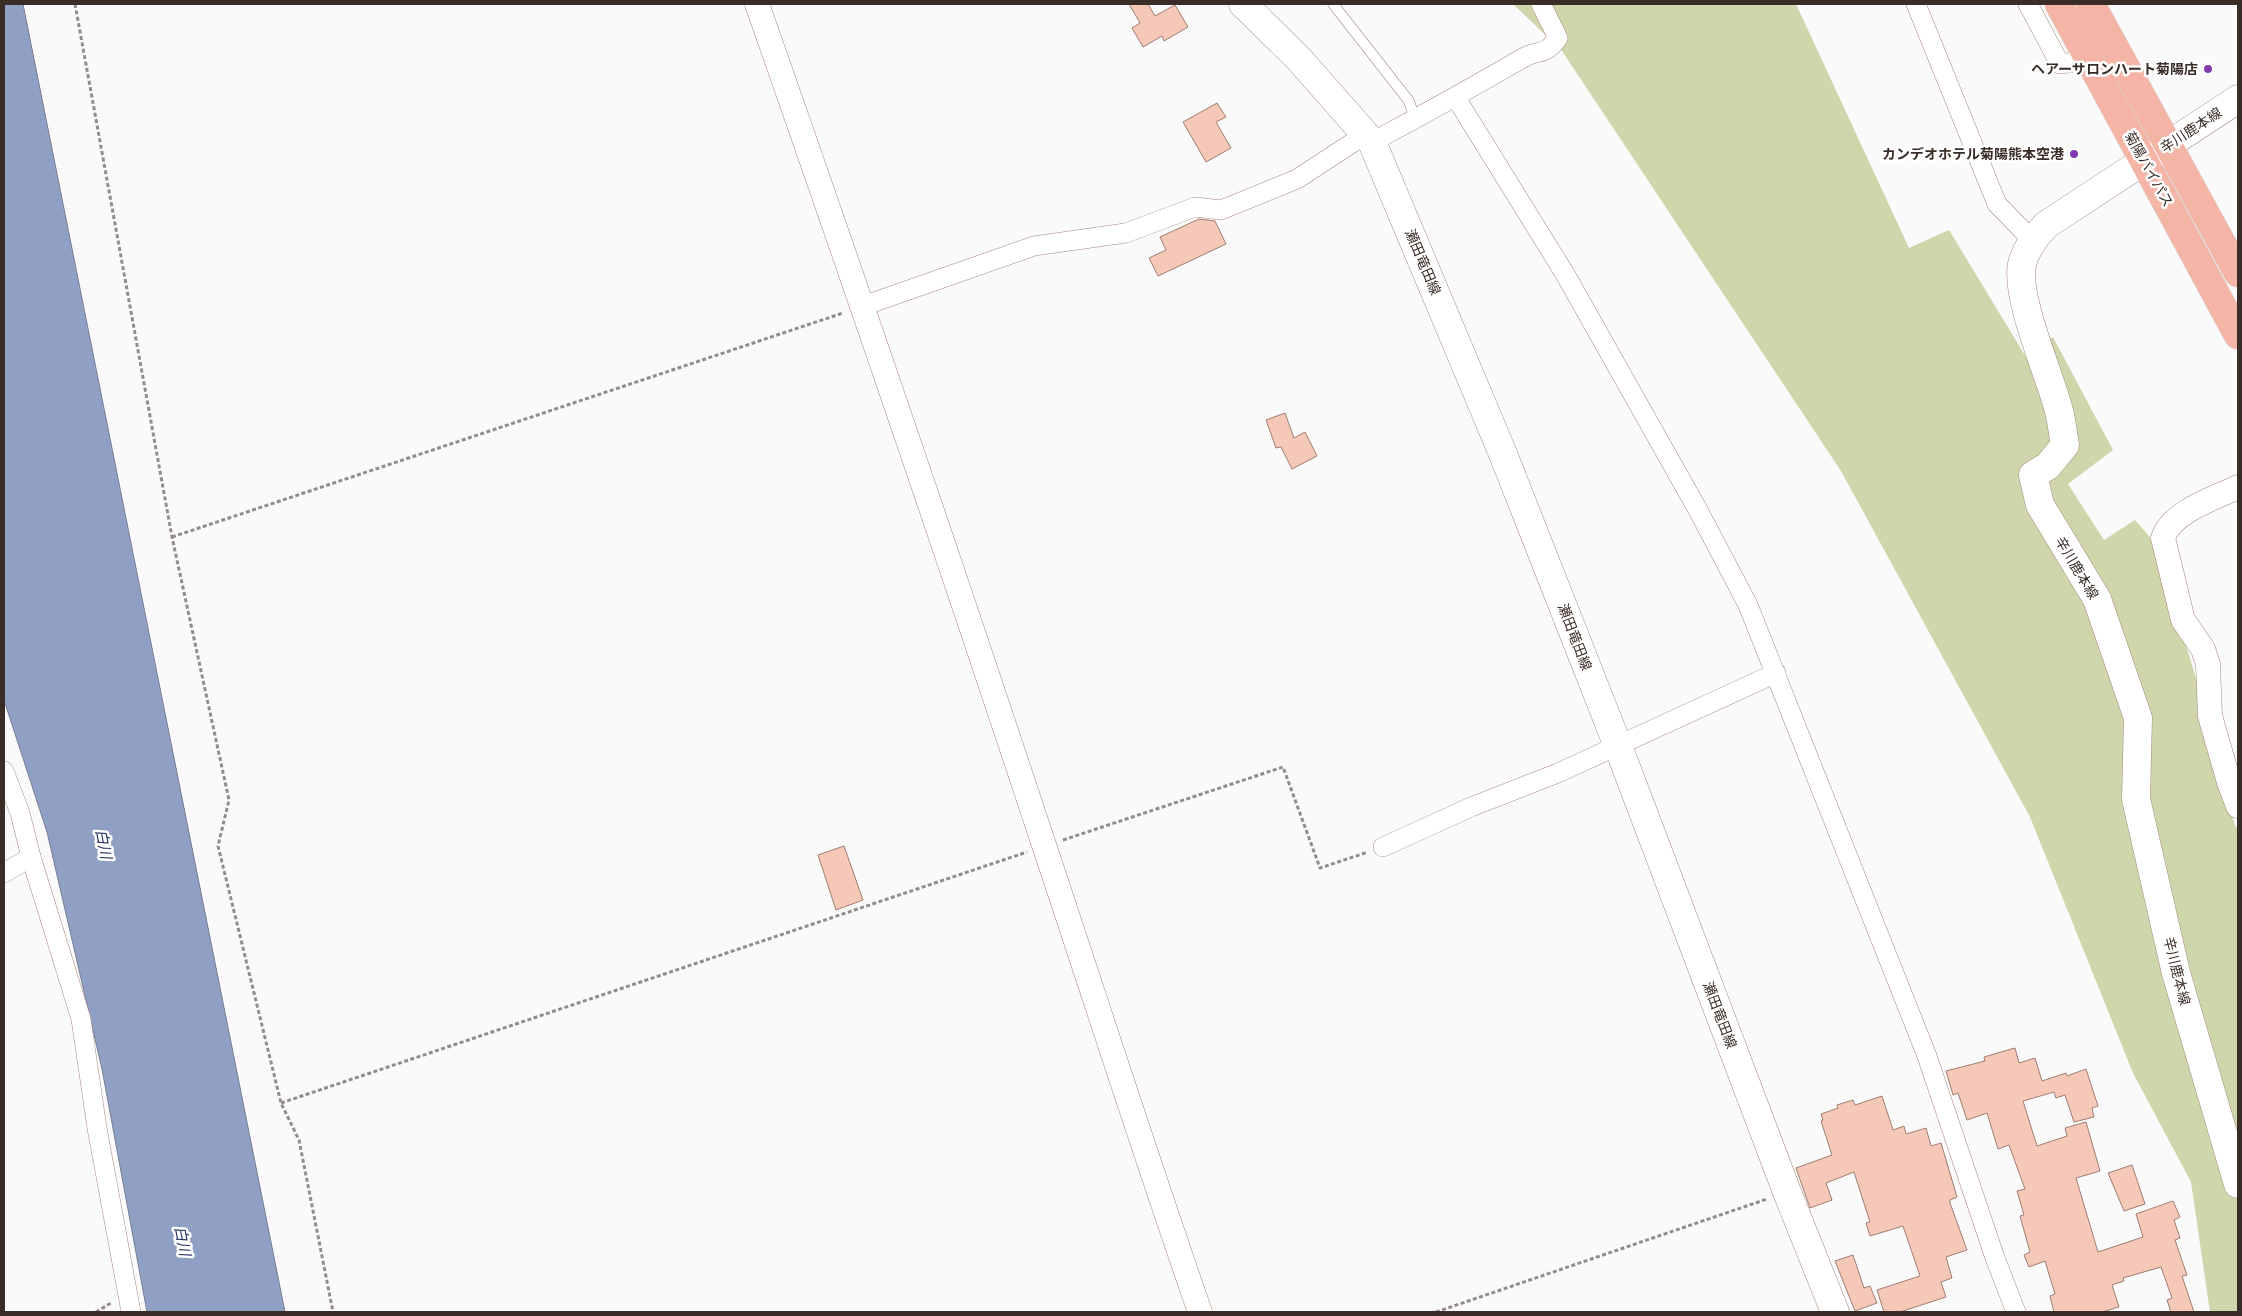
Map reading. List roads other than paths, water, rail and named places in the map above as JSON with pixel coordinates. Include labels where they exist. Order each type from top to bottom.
[{"type":"highway","name":"菊陽バイパス","points":[[2059,4],[2238,336]]},
{"type":"highway","name":"菊陽バイパス","points":[[2092,4],[2238,273]]},
{"type":"main road","name":"瀬田竜田線","points":[[1243,4],[1299,59],[1369,138],[1503,454],[1618,746],[1787,1192],[1835,1312]]},
{"type":"main road","name":"辛川鹿本線","points":[[2238,99],[2046,225],[2032,240],[2022,264],[2022,285],[2059,411],[2065,446],[2048,466],[2034,475],[2040,505],[2097,599],[2138,718],[2136,798],[2176,973],[2238,1184]]},
{"type":"street","points":[[756,4],[863,306],[1200,1312]]},
{"type":"street","points":[[863,306],[1034,246],[1126,233],[1196,207],[1221,210],[1297,179],[1369,138],[1415,119],[1456,98],[1526,56],[1549,50],[1558,38],[1541,4]]},
{"type":"street","points":[[1916,4],[1997,204],[2032,240]]},
{"type":"street","points":[[2028,4],[2060,64],[2088,60]]},
{"type":"street","points":[[1456,98],[1565,274],[1698,510],[1748,605],[1927,1056],[1995,1258],[2016,1312]]},
{"type":"street","points":[[2238,487],[2181,515],[2167,528],[2164,538],[2183,620],[2203,649],[2208,664],[2210,716],[2238,806]]},
{"type":"street","points":[[1383,846],[1471,807],[1558,773],[1776,673]]},
{"type":"street","points":[[4,771],[20,813],[31,857],[81,1019],[97,1128],[132,1312]]},
{"type":"street","points":[[4,873],[31,857]]},
{"type":"lane","points":[[1332,4],[1409,101],[1415,119]]},
{"type":"water","name":"白川","points":[[4,4],[23,4],[285,1312],[147,1312],[102,1069],[47,832],[4,700]]},
{"type":"place","name":"ヘアーサロンハート菊陽店","points":[[2208,69]]},
{"type":"place","name":"カンデオホテル菊陽熊本空港","points":[[2074,154]]}]
